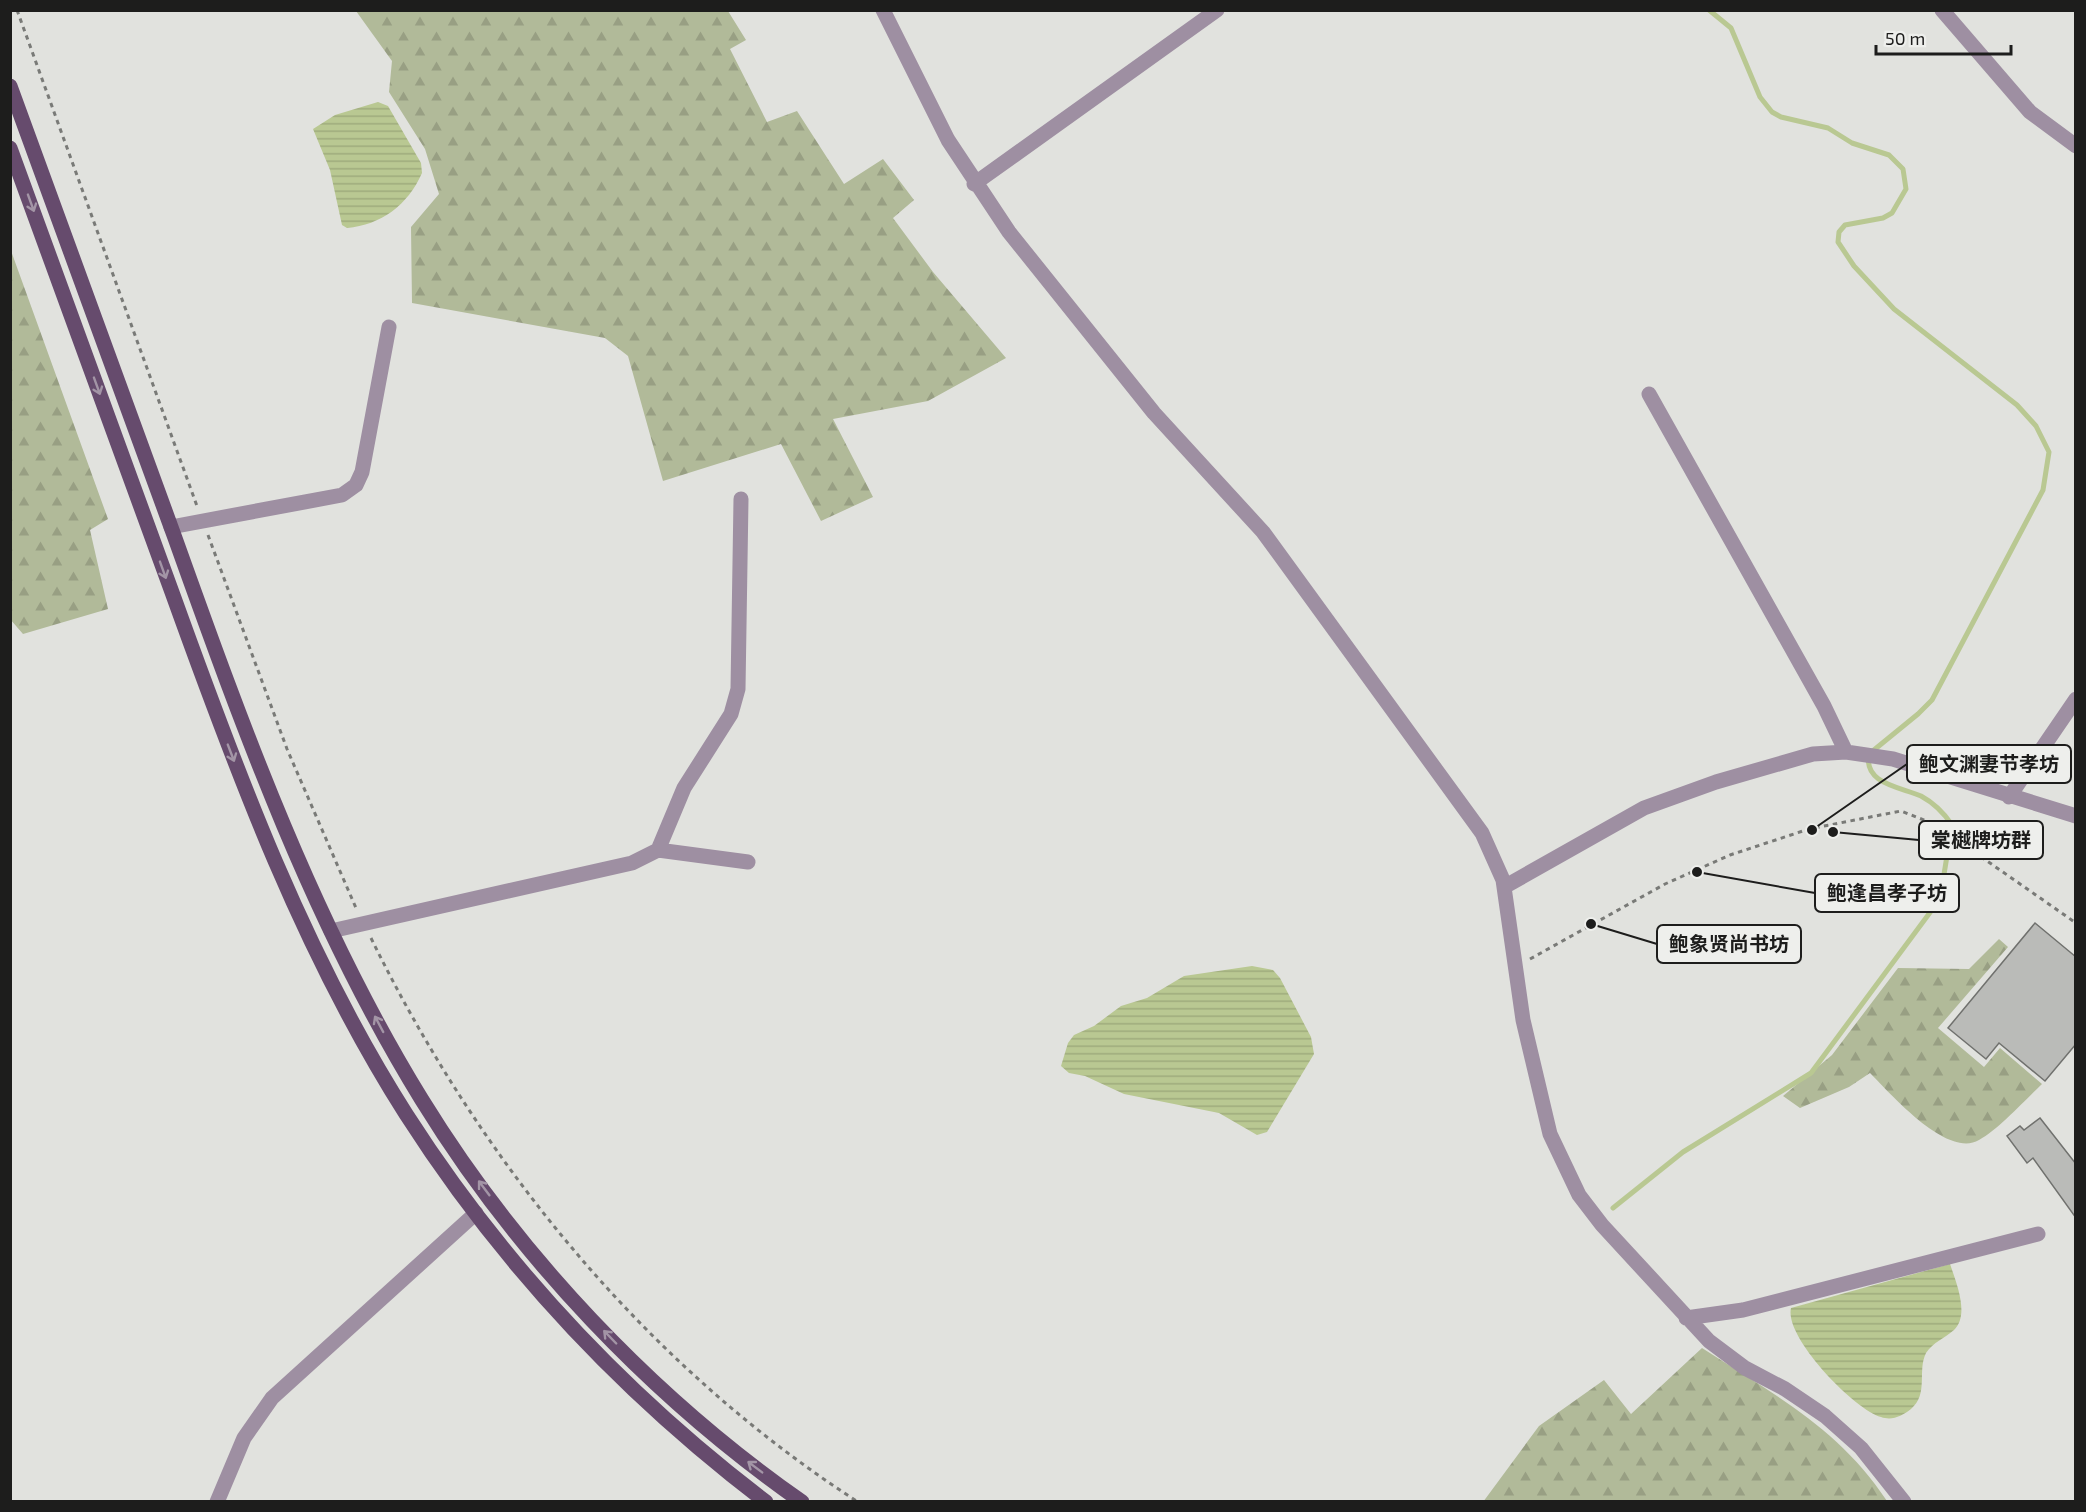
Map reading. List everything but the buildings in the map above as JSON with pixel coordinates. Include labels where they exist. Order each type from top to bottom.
[{"type":"main road","points":[[10,86],[261,771],[332,931],[384,1034],[423,1100],[479,1183],[581,1307],[665,1392],[748,1462],[802,1502]]},
{"type":"main road","points":[[10,148],[207,691],[296,908],[366,1044],[404,1112],[476,1213],[525,1275],[614,1372],[692,1444],[766,1502]]},
{"type":"street","points":[[883,10],[948,140],[974,184],[1009,232],[1154,412],[1263,532],[1482,832],[1499,867],[1504,887],[1522,1020],[1550,1134],[1558,1157],[1589,1211],[1686,1318],[1726,1354],[1806,1402],[1838,1426],[1869,1457],[1904,1502]]},
{"type":"street","points":[[974,184],[1217,10]]},
{"type":"street","points":[[1942,10],[2030,112],[2076,146]]},
{"type":"street","points":[[171,527],[342,495],[352,489],[362,472],[389,327]]},
{"type":"street","points":[[1649,394],[1824,706],[1846,752]]},
{"type":"street","points":[[658,850],[684,788],[730,714],[738,689],[741,499]]},
{"type":"street","points":[[2009,797],[2076,699]]},
{"type":"street","points":[[1504,887],[1644,808],[1764,767],[1812,754],[1846,752],[1893,759],[2076,816]]},
{"type":"street","points":[[332,931],[632,863],[658,850],[748,862]]},
{"type":"street","points":[[217,1502],[244,1438],[272,1398],[476,1213]]},
{"type":"street","points":[[1686,1318],[1743,1310],[2038,1234]]},
{"type":"path","points":[[17,10],[287,749],[363,924],[450,1083],[505,1164],[566,1241],[629,1311],[687,1368],[768,1436],[858,1502]]},
{"type":"path","points":[[1515,967],[1665,884],[1730,855],[1809,829],[1901,811],[1934,824],[2076,922]]},
{"type":"green space","points":[[356,11],[728,11],[746,40],[730,49],[767,122],[797,111],[844,184],[883,159],[914,200],[893,218],[933,272],[1006,358],[928,401],[833,419],[873,497],[821,521],[781,444],[663,481],[628,356],[605,338],[412,303],[411,227],[439,194],[425,149],[389,92],[392,61]]},
{"type":"green space","points":[[10,248],[108,519],[90,530],[108,609],[23,634],[10,619]]},
{"type":"green space","points":[[1999,939],[2008,947],[1938,1028],[1984,1067],[2000,1048],[2042,1084],[1987,1135],[1979,1140],[1966,1143],[1951,1140],[1920,1121],[1870,1073],[1849,1087],[1800,1108],[1783,1096],[1832,1055],[1898,968],[1969,969]]},
{"type":"green space","points":[[1702,1348],[1779,1397],[1826,1433],[1868,1475],[1887,1501],[1483,1502],[1539,1426],[1604,1380],[1631,1414]]},
{"type":"shaded area","points":[[378,102],[388,106],[421,163],[422,173],[409,195],[392,211],[371,223],[347,228],[342,225],[330,170],[313,129],[335,115]]},
{"type":"shaded area","points":[[1252,966],[1273,970],[1280,978],[1311,1037],[1314,1054],[1267,1132],[1257,1135],[1219,1113],[1124,1094],[1085,1076],[1069,1073],[1061,1066],[1068,1043],[1074,1035],[1094,1026],[1121,1006],[1147,998],[1184,976]]},
{"type":"shaded area","points":[[1950,1264],[1960,1298],[1959,1324],[1926,1353],[1922,1367],[1920,1396],[1911,1409],[1904,1414],[1897,1417],[1881,1417],[1855,1401],[1823,1370],[1798,1336],[1792,1321],[1791,1308]]},
{"type":"waterway","points":[[1613,1208],[1683,1152],[1811,1073],[1940,899],[1952,825],[1946,816],[1926,799],[1894,787],[1878,778],[1872,772],[1869,754],[1932,700],[2043,490],[2049,452],[2036,426],[2017,405],[1894,309],[1854,266],[1838,242],[1839,232],[1845,225],[1883,218],[1892,213],[1906,189],[1903,169],[1889,155],[1852,143],[1828,128],[1781,117],[1772,112],[1760,97],[1731,28],[1709,10]]},
{"type":"place","name":"鲍文渊妻节孝坊","points":[[1812,830]]},
{"type":"place","name":"棠樾牌坊群","points":[[1833,832]]},
{"type":"place","name":"鲍逢昌孝子坊","points":[[1697,872]]},
{"type":"place","name":"鲍象贤尚书坊","points":[[1591,924]]}]
